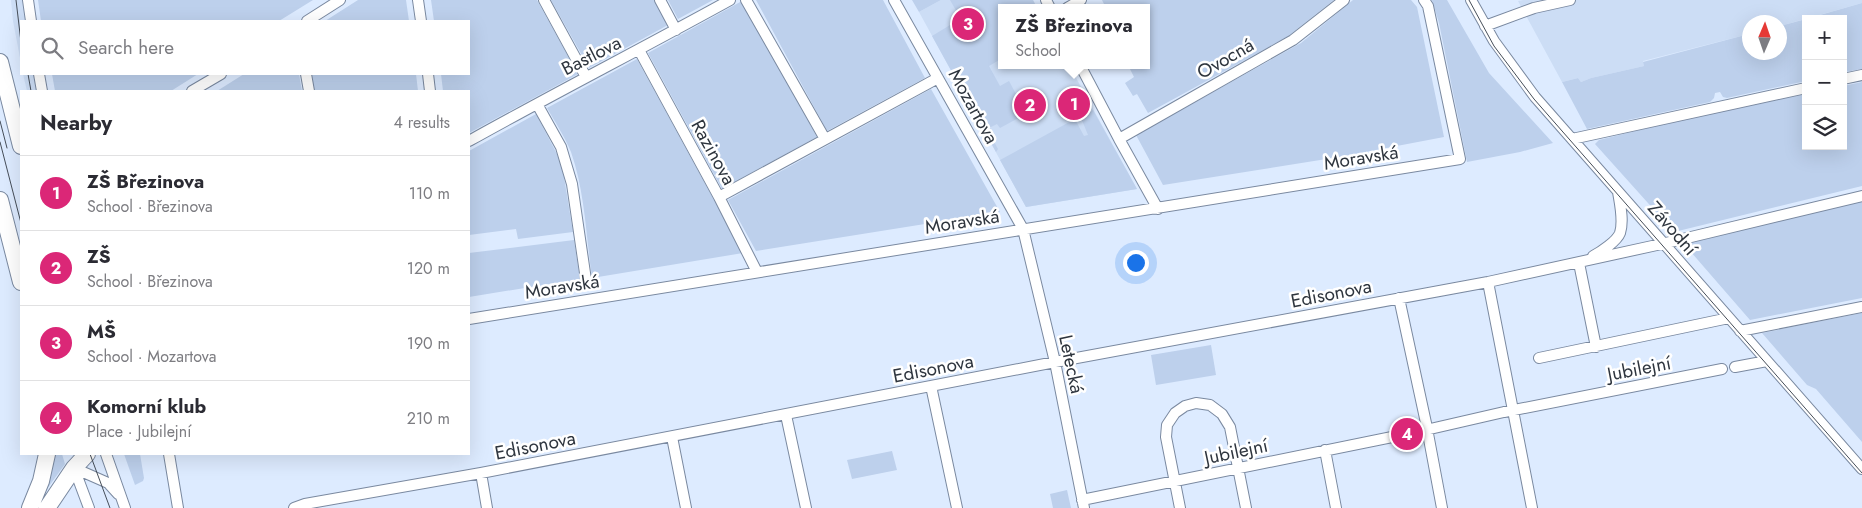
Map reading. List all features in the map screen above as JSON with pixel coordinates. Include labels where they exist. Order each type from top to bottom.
[{"type":"main road","points":[[0,62],[20,142]]},
{"type":"main road","points":[[0,200],[20,278]]},
{"type":"main road","points":[[30,508],[43,475],[47,455]]},
{"type":"main road","points":[[47,508],[72,461],[85,455]]},
{"type":"street","points":[[28,0],[30,20]]},
{"type":"street","points":[[309,20],[340,0]]},
{"type":"street","points":[[418,0],[421,20]]},
{"type":"street","points":[[544,0],[586,77]]},
{"type":"street","points":[[660,0],[676,30]]},
{"type":"street","name":"Bastlova","points":[[470,141],[730,0]]},
{"type":"street","points":[[746,0],[825,140]]},
{"type":"street","name":"Mozartova","points":[[894,0],[1023,229]]},
{"type":"street","name":"Ovocná","points":[[1118,139],[1293,40],[1344,0]]},
{"type":"street","name":"Moravská","points":[[470,319],[1460,158],[1428,6],[1424,0]]},
{"type":"street","name":"Závodní","points":[[1471,0],[1485,26],[1519,76],[1572,140],[1862,470]]},
{"type":"street","points":[[1485,26],[1534,8],[1570,0]]},
{"type":"street","name":"Razinova","points":[[639,50],[719,197],[757,272]]},
{"type":"street","points":[[1082,69],[1118,139],[1158,208]]},
{"type":"street","points":[[39,75],[42,90]]},
{"type":"street","points":[[194,90],[219,75]]},
{"type":"street","points":[[306,75],[309,90]]},
{"type":"street","points":[[428,75],[430,90]]},
{"type":"street","points":[[1847,78],[1862,75]]},
{"type":"street","points":[[719,197],[938,78]]},
{"type":"street","points":[[1572,140],[1802,89]]},
{"type":"street","points":[[537,104],[561,147],[572,184],[586,280]]},
{"type":"street","name":"Edisonova","points":[[1579,263],[1603,251],[1620,233],[1621,214],[1618,192]]},
{"type":"street","name":"Edisonova","points":[[294,508],[305,504],[481,473],[1055,362],[1488,282],[1664,244],[1862,196]]},
{"type":"street","name":"Letecká","points":[[1023,229],[1055,362],[1083,504]]},
{"type":"street","points":[[1579,263],[1596,347]]},
{"type":"street","points":[[1488,282],[1532,508]]},
{"type":"street","points":[[1399,298],[1428,430],[1442,508]]},
{"type":"street","points":[[1740,331],[1862,307]]},
{"type":"street","points":[[1539,358],[1728,318]]},
{"type":"street","points":[[1735,367],[1767,361]]},
{"type":"street","name":"Jubilejní","points":[[1417,432],[1722,369]]},
{"type":"street","points":[[931,386],[957,508]]},
{"type":"street","points":[[1180,508],[1166,438],[1167,425],[1174,413],[1192,404],[1210,405],[1222,414],[1230,427],[1246,508]]},
{"type":"street","points":[[786,415],[806,508]]},
{"type":"street","points":[[672,436],[686,508]]},
{"type":"street","name":"Jubilejní","points":[[1083,504],[1174,481],[1398,436]]},
{"type":"street","points":[[1325,450],[1336,508]]},
{"type":"street","points":[[106,455],[124,503]]},
{"type":"street","points":[[169,455],[178,508]]},
{"type":"street","points":[[72,461],[108,483],[124,503]]},
{"type":"street","points":[[72,461],[89,508]]},
{"type":"street","points":[[481,473],[487,508]]},
{"type":"shaded area","points":[[11,0],[25,0],[27,20],[20,20],[20,58]]},
{"type":"shaded area","points":[[38,0],[313,0],[281,20],[41,20]]},
{"type":"shaded area","points":[[358,0],[406,0],[409,20],[327,20]]},
{"type":"shaded area","points":[[431,0],[537,0],[578,74],[470,132],[470,90],[443,90],[441,75],[470,75],[470,20],[434,20]]},
{"type":"shaded area","points":[[551,0],[654,0],[668,25],[589,68]]},
{"type":"shaded area","points":[[668,0],[713,0],[678,19]]},
{"type":"shaded area","points":[[756,0],[883,0],[925,78],[827,131]]},
{"type":"shaded area","points":[[912,0],[941,0],[919,12]]},
{"type":"shaded area","points":[[941,0],[1033,0],[1035,4],[998,4],[998,69],[1071,69],[1137,189],[1026,207],[919,12]]},
{"type":"shaded area","points":[[950,0],[1033,0],[1035,4],[998,4],[998,61],[989,66],[1000,86],[1009,81],[1024,109],[1019,111],[1022,116],[1000,128],[997,124],[987,129],[998,149],[996,152],[932,36],[955,22],[957,24],[962,21]]},
{"type":"shaded area","points":[[1102,0],[1334,0],[1287,37],[1148,113],[1137,94],[1133,96],[1125,83],[1134,77],[1130,69],[1150,69],[1150,4],[1104,4]]},
{"type":"shaded area","points":[[1353,0],[1411,0],[1417,7],[1444,137],[1339,157],[1163,185],[1136,135],[1301,43]]},
{"type":"shaded area","points":[[1432,0],[1447,0],[1489,73],[1553,143],[1520,152],[1467,162],[1439,23]]},
{"type":"shaded area","points":[[1862,0],[1862,3],[1819,15],[1802,15],[1802,20],[1787,24],[1787,15],[1742,15],[1742,36],[1643,61],[1644,66],[1581,82],[1578,78],[1562,82],[1518,1]]},
{"type":"shaded area","points":[[742,1],[817,137],[722,189],[648,53]]},
{"type":"shaded area","points":[[1862,3],[1862,69],[1847,72],[1847,15],[1820,15]]},
{"type":"shaded area","points":[[1802,20],[1802,82],[1727,98],[1723,97],[1720,92],[1715,93],[1714,98],[1710,102],[1587,129],[1562,82],[1578,78],[1581,82],[1644,66],[1643,62],[1742,36],[1742,60],[1787,60],[1787,24]]},
{"type":"shaded area","points":[[637,59],[743,253],[592,278],[582,198],[576,167],[569,146],[547,108]]},
{"type":"shaded area","points":[[23,75],[36,75],[39,90],[27,90]]},
{"type":"shaded area","points":[[52,75],[196,75],[173,90],[55,90]]},
{"type":"shaded area","points":[[242,75],[299,75],[302,90],[219,90]]},
{"type":"shaded area","points":[[312,75],[416,75],[418,90],[314,90]]},
{"type":"shaded area","points":[[1862,82],[1862,186],[1674,232],[1595,144],[1599,140],[1672,122],[1802,95],[1802,150],[1847,150],[1847,85]]},
{"type":"shaded area","points":[[931,89],[1000,212],[756,251],[728,200]]},
{"type":"shaded area","points":[[1093,110],[1137,189],[1026,207],[1000,160],[1073,120],[1076,121],[1084,136],[1088,135],[1081,118]]},
{"type":"shaded area","points":[[536,114],[557,154],[563,171],[573,232],[518,239],[516,229],[470,235],[470,150]]},
{"type":"shaded area","points":[[1862,200],[1862,298],[1750,320],[1684,244]]},
{"type":"shaded area","points":[[574,240],[580,279],[470,297],[470,253]]},
{"type":"shaded area","points":[[1862,313],[1862,442],[1816,389],[1807,385],[1762,333]]},
{"type":"shaded area","points":[[1211,345],[1216,375],[1156,385],[1151,355]]},
{"type":"shaded area","points":[[892,451],[897,470],[852,479],[847,460]]},
{"type":"shaded area","points":[[51,455],[62,455],[65,464],[37,503]]},
{"type":"shaded area","points":[[124,455],[140,455],[144,478],[143,481],[135,485]]},
{"type":"shaded area","points":[[1067,490],[1071,508],[1053,508],[1050,494]]},
{"type":"tunnel","points":[[1397,436],[1417,432]]},
{"type":"tram line","points":[[16,0],[20,34]]},
{"type":"tram line","points":[[1469,0],[1494,46],[1534,99],[1862,473]]},
{"type":"tram line","points":[[28,75],[31,90]]},
{"type":"tram line","points":[[0,121],[7,148]]},
{"type":"tram line","points":[[0,142],[20,219]]},
{"type":"tram line","points":[[90,455],[110,508]]},
{"type":"place","name":"MŠ","points":[[968,24]]},
{"type":"place","name":"ZŠ Březinova","points":[[1074,104]]},
{"type":"place","name":"ZŠ","points":[[1030,105]]},
{"type":"place","name":"Komorní klub","points":[[1407,434]]}]
